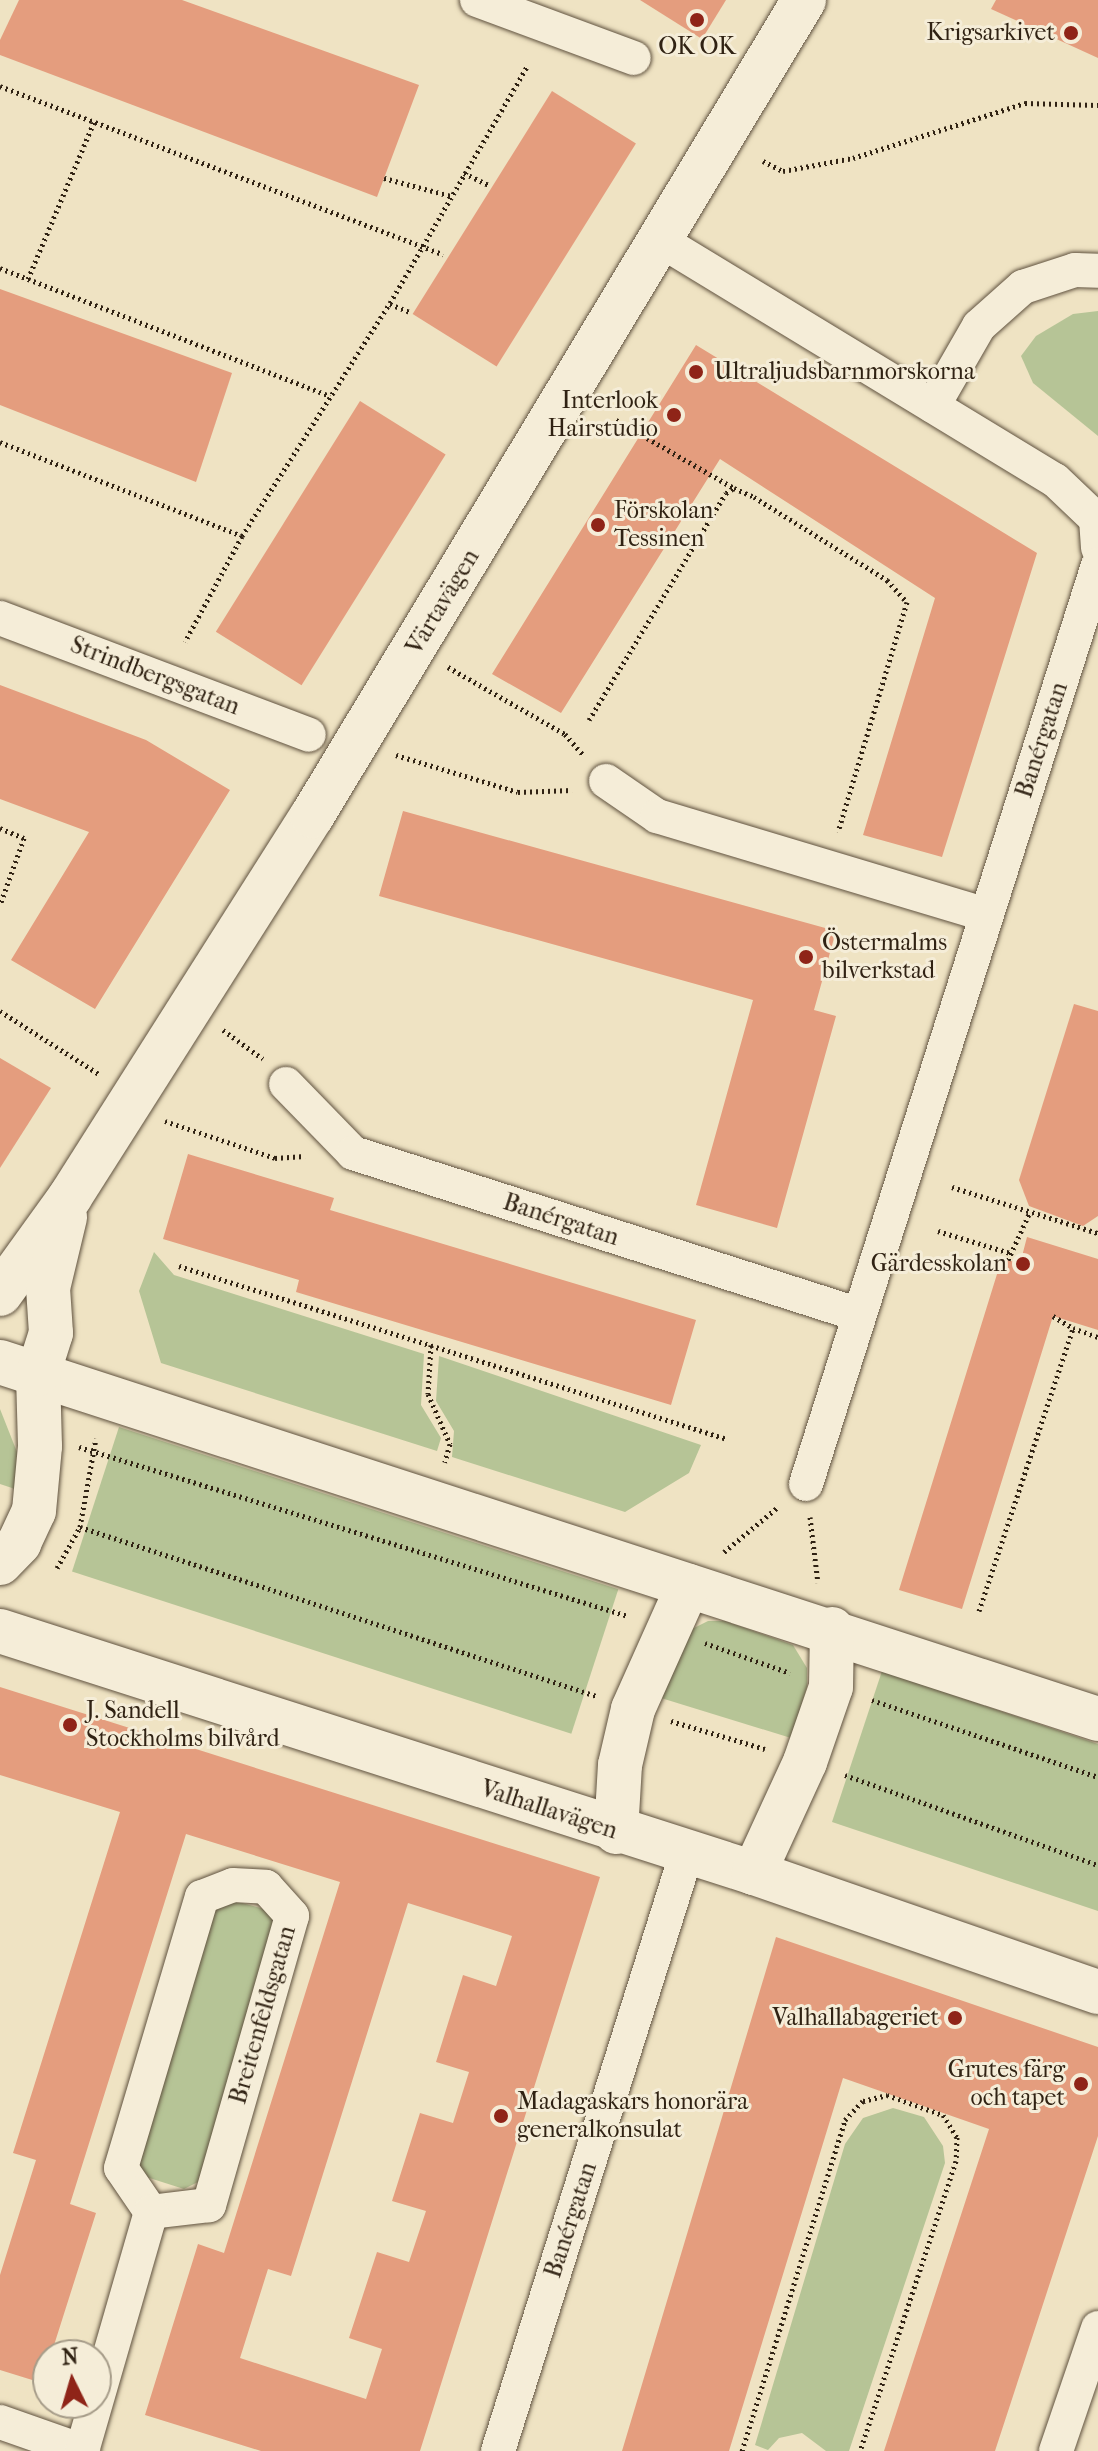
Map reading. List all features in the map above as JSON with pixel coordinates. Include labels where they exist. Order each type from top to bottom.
[{"type":"main road","name":"Värtavägen","points":[[0,1294],[70,1197],[321,803],[804,0]]},
{"type":"main road","name":"Värtavägen","points":[[0,1563],[19,1543],[34,1511],[40,1446],[19,1368],[51,1333],[48,1288],[70,1197]]},
{"type":"main road","points":[[19,1368],[688,1586],[832,1629],[1098,1719]]},
{"type":"main road","points":[[616,1832],[620,1765],[633,1709],[665,1629],[688,1586]]},
{"type":"main road","points":[[754,1873],[805,1762],[831,1687],[832,1629]]},
{"type":"main road","name":"Valhallavägen","points":[[0,1631],[616,1832],[754,1873],[1098,1992]]},
{"type":"street","points":[[477,0],[634,58]]},
{"type":"street","points":[[658,239],[1055,480],[1096,519],[1098,548]]},
{"type":"street","points":[[933,406],[979,326],[1023,287],[1075,270],[1098,271]]},
{"type":"street","name":"Banérgatan","points":[[806,1484],[1098,565]]},
{"type":"street","name":"Strindbergsgatan","points":[[0,618],[309,735]]},
{"type":"street","points":[[606,781],[657,816],[986,915]]},
{"type":"street","name":"Banérgatan","points":[[286,1084],[353,1153],[860,1315]]},
{"type":"street","name":"Banérgatan","points":[[498,2451],[687,1852]]},
{"type":"street","name":"Breitenfeldsgatan","points":[[233,1885],[266,1887],[292,1916],[209,2205],[151,2212],[121,2168],[202,1897],[233,1885]]},
{"type":"street","points":[[0,2422],[83,2451],[151,2212]]},
{"type":"street","points":[[1056,2451],[1098,2328]]},
{"type":"path","points":[[185,642],[242,536],[390,304],[528,65]]},
{"type":"path","points":[[0,86],[443,254]]},
{"type":"path","points":[[763,161],[783,171],[853,158],[1025,103],[1098,105]]},
{"type":"path","points":[[28,279],[94,122]]},
{"type":"path","points":[[464,173],[489,185]]},
{"type":"path","points":[[384,178],[451,196]]},
{"type":"path","points":[[0,268],[330,396]]},
{"type":"path","points":[[390,304],[410,312]]},
{"type":"path","points":[[616,420],[887,580],[907,602],[834,845]]},
{"type":"path","points":[[0,442],[242,536]]},
{"type":"path","points":[[589,720],[722,498],[734,488]]},
{"type":"path","points":[[387,753],[525,793],[565,792],[606,781],[565,734],[442,664]]},
{"type":"path","points":[[0,828],[24,838],[0,905]]},
{"type":"path","points":[[0,1011],[99,1074]]},
{"type":"path","points":[[216,1025],[273,1067],[286,1084]]},
{"type":"path","points":[[157,1119],[275,1158],[353,1153]]},
{"type":"path","points":[[952,1187],[1098,1233]]},
{"type":"path","points":[[1008,1260],[1030,1212]]},
{"type":"path","points":[[938,1231],[1010,1253]]},
{"type":"path","points":[[179,1266],[727,1439]]},
{"type":"path","points":[[1053,1316],[1073,1328],[1098,1337]]},
{"type":"path","points":[[979,1611],[1073,1328]]},
{"type":"path","points":[[431,1345],[428,1394],[450,1444],[444,1464]]},
{"type":"path","points":[[77,1446],[665,1629],[1098,1777]]},
{"type":"path","points":[[688,1586],[806,1484]]},
{"type":"path","points":[[806,1484],[818,1583],[832,1629]]},
{"type":"path","points":[[80,1527],[599,1697]]},
{"type":"path","points":[[655,1716],[782,1754]]},
{"type":"path","points":[[836,1772],[1098,1865]]},
{"type":"path","points":[[750,2451],[742,2450],[845,2120],[863,2101],[887,2095],[943,2115],[957,2137],[956,2161],[860,2451]]},
{"type":"green space","points":[[1098,311],[1098,436],[1033,383],[1021,356],[1036,336],[1073,314]]},
{"type":"green space","points":[[154,1252],[174,1275],[424,1354],[421,1405],[441,1438],[437,1451],[161,1363],[139,1291]]},
{"type":"green space","points":[[439,1356],[701,1445],[689,1473],[625,1512],[452,1457],[454,1431],[436,1401]]},
{"type":"green space","points":[[0,1409],[17,1452],[15,1489],[0,1484]]},
{"type":"green space","points":[[119,1427],[618,1589],[571,1734],[72,1572]]},
{"type":"green space","points":[[708,1621],[725,1621],[793,1645],[807,1668],[807,1687],[791,1738],[661,1698],[690,1630]]},
{"type":"green space","points":[[882,1671],[1098,1744],[1098,1911],[832,1822]]},
{"type":"green space","points":[[227,1899],[272,1911],[273,1922],[204,2179],[184,2189],[140,2175],[138,2164],[209,1906]]},
{"type":"green space","points":[[893,2108],[924,2117],[943,2146],[945,2163],[849,2451],[826,2451],[802,2433],[779,2438],[768,2450],[755,2445],[845,2144],[863,2118]]},
{"type":"building","points":[[19,0],[182,0],[419,85],[377,197],[0,55],[0,40]]},
{"type":"building","points":[[640,0],[726,0],[702,39]]},
{"type":"building","name":"Krigsarkivet","points":[[996,0],[1098,0],[1098,58],[991,9]]},
{"type":"building","points":[[552,91],[636,143],[497,366],[413,314]]},
{"type":"building","points":[[0,289],[232,373],[196,482],[0,405]]},
{"type":"building","points":[[696,345],[1037,553],[942,857],[863,835],[935,598],[720,459],[561,713],[492,674]]},
{"type":"building","points":[[360,401],[446,455],[302,685],[216,632]]},
{"type":"building","points":[[0,685],[146,740],[230,790],[95,1009],[11,960],[89,832],[0,799]]},
{"type":"building","points":[[403,811],[836,931],[814,1010],[836,1016],[777,1228],[696,1205],[753,1000],[379,896]]},
{"type":"building","name":"Gärdesskolan","points":[[1074,1004],[1098,1011],[1098,1216],[1083,1226],[1029,1206],[1019,1180]]},
{"type":"building","points":[[0,1058],[51,1088],[0,1168]]},
{"type":"building","points":[[188,1154],[334,1198],[330,1210],[696,1320],[671,1405],[296,1292],[299,1280],[163,1239]]},
{"type":"building","name":"Gärdesskolan","points":[[1027,1237],[1098,1259],[1098,1330],[1053,1316],[962,1609],[899,1590],[1002,1258],[1020,1264]]},
{"type":"building","points":[[0,1687],[600,1877],[420,2451],[261,2451],[145,2415],[198,2244],[224,2253],[340,1882],[186,1834],[70,2204],[96,2213],[56,2339],[32,2339],[32,2380],[0,2370],[0,2275],[36,2160],[13,2153],[120,1812],[0,1775]],"holes":[[[408,1903],[512,1936],[496,1986],[463,1975],[436,2062],[469,2072],[453,2123],[420,2113],[392,2201],[426,2211],[409,2262],[377,2252],[349,2338],[382,2349],[366,2399],[240,2358],[268,2269],[291,2276]]]},
{"type":"building","points":[[776,1937],[1098,2047],[1098,2136],[995,2451],[884,2451],[989,2129],[843,2078],[729,2451],[622,2451]]},
{"type":"place","name":"OK OK","points":[[697,20]]},
{"type":"place","name":"Krigsarkivet","points":[[1071,33]]},
{"type":"place","name":"Ultraljudsbarnmorskorna","points":[[696,372]]},
{"type":"place","name":"Interlook Hairstudio","points":[[674,415]]},
{"type":"place","name":"Förskolan Tessinen","points":[[598,525]]},
{"type":"place","name":"Östermalms bilverkstad","points":[[806,957]]},
{"type":"place","name":"Gärdesskolan","points":[[1023,1264]]},
{"type":"place","name":"J. Sandell Stockholms bilvård","points":[[70,1725]]},
{"type":"place","name":"Valhallabageriet","points":[[955,2018]]},
{"type":"place","name":"Grutes färg och tapet","points":[[1081,2084]]},
{"type":"place","name":"Madagaskars honorära generalkonsulat","points":[[501,2116]]}]
